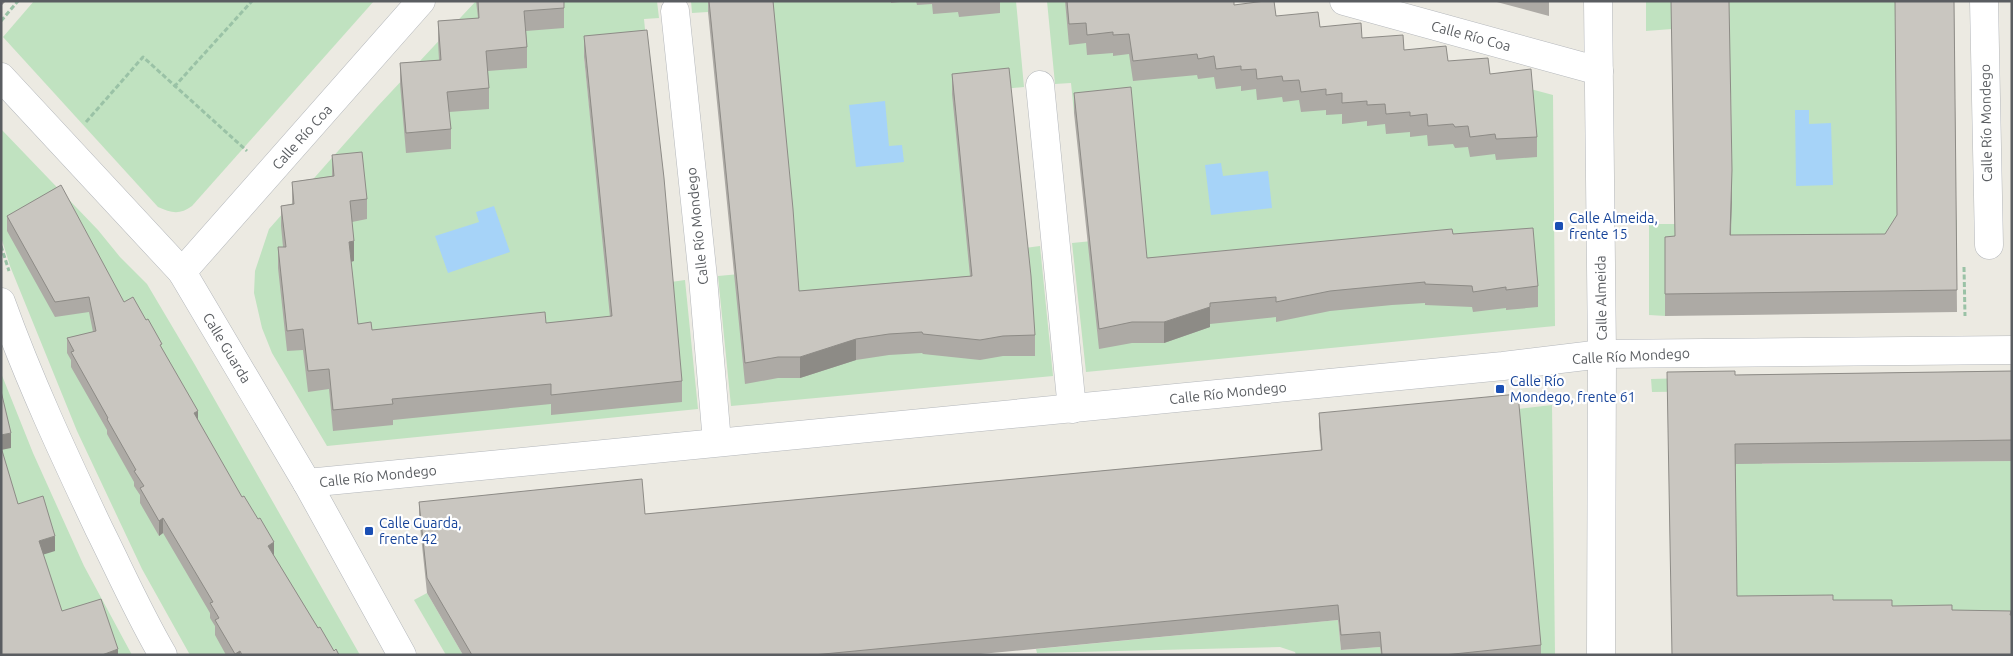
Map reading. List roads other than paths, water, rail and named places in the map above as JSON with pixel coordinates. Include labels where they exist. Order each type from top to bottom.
[{"type":"street","name":"Calle Río Coa","points":[[182,272],[421,1]]},
{"type":"street","name":"Calle Río Coa","points":[[1344,1],[1599,71]]},
{"type":"street","name":"Calle Almeida","points":[[1598,1],[1602,354],[1602,655]]},
{"type":"street","name":"Calle Río Mondego","points":[[1984,1],[1989,245]]},
{"type":"street","name":"Calle Río Mondego","points":[[675,11],[703,278],[717,442]]},
{"type":"street","name":"Calle Guarda","points":[[1,77],[182,272],[307,483],[402,655]]},
{"type":"street","points":[[1040,86],[1072,409]]},
{"type":"street","points":[[1,302],[21,356],[73,474],[148,629],[163,655]]},
{"type":"street","name":"Calle Río Mondego","points":[[307,483],[1072,409],[1502,366],[1602,354],[2012,350]]},
{"type":"water","points":[[885,101],[889,146],[902,145],[904,162],[856,167],[849,105]]},
{"type":"water","points":[[1795,110],[1809,110],[1809,124],[1831,123],[1833,185],[1796,186]]},
{"type":"water","points":[[1221,163],[1223,176],[1268,171],[1272,208],[1211,215],[1205,165]]},
{"type":"water","points":[[494,206],[510,252],[448,273],[435,236],[479,222],[476,212]]},
{"type":"place","name":"Calle Almeida, frente 15","points":[[1559,226]]},
{"type":"place","name":"Calle Río Mondego, frente 61","points":[[1500,389]]},
{"type":"place","name":"Calle Guarda, frente 42","points":[[369,531]]}]
